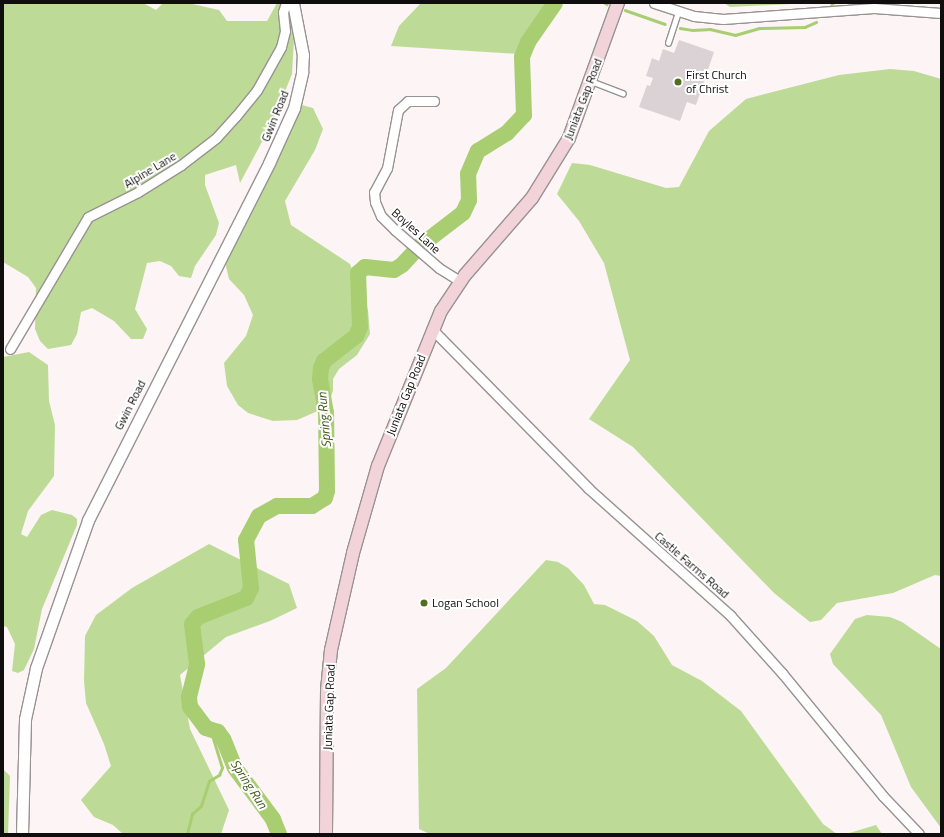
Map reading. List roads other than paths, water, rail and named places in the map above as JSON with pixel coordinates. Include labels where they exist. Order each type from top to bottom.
[{"type":"main road","name":"Juniata Gap Road","points":[[326,834],[327,690],[334,633],[376,472],[432,329],[460,282],[527,203],[551,170],[569,138],[591,81],[618,3]]},
{"type":"street","name":"Alpine Lane","points":[[10,349],[88,217],[138,192],[181,165],[216,138],[257,90],[281,48],[284,31],[283,12],[286,3]]},
{"type":"street","name":"Gwin Road","points":[[22,834],[26,706],[36,668],[88,520],[269,163],[294,108],[302,72],[303,54],[293,3]]},
{"type":"street","points":[[654,3],[678,12],[723,19],[874,8],[941,13]]},
{"type":"street","name":"Boyles Lane","points":[[434,101],[408,101],[398,110],[387,168],[374,192],[381,216],[412,245],[460,282]]},
{"type":"street","name":"Castle Farms Road","points":[[432,329],[588,488],[730,615],[782,672],[883,796],[919,834]]},
{"type":"lane","points":[[668,43],[678,12]]},
{"type":"lane","points":[[591,81],[623,94]]},
{"type":"waterway","name":"Spring Run","points":[[279,834],[273,819],[235,768],[223,739],[218,732],[206,728],[190,707],[189,697],[197,664],[192,624],[198,617],[246,598],[251,588],[246,540],[259,516],[277,506],[312,506],[325,498],[327,491],[326,413],[320,379],[321,368],[324,361],[356,336],[360,327],[358,273],[365,267],[394,270],[402,265],[420,246],[463,213],[469,200],[468,174],[478,151],[507,133],[524,115],[522,57],[528,42],[555,3]]},
{"type":"waterway","points":[[830,7],[833,3]]},
{"type":"waterway","points":[[625,10],[665,24]]},
{"type":"waterway","points":[[680,28],[693,30],[710,29],[735,35],[759,28],[805,27],[816,22]]},
{"type":"waterway","points":[[187,834],[192,814],[201,806],[209,781],[219,775],[222,768],[213,738],[218,732]]},
{"type":"place","name":"First Church of Christ","points":[[678,82]]},
{"type":"place","name":"Logan School","points":[[424,603]]}]
